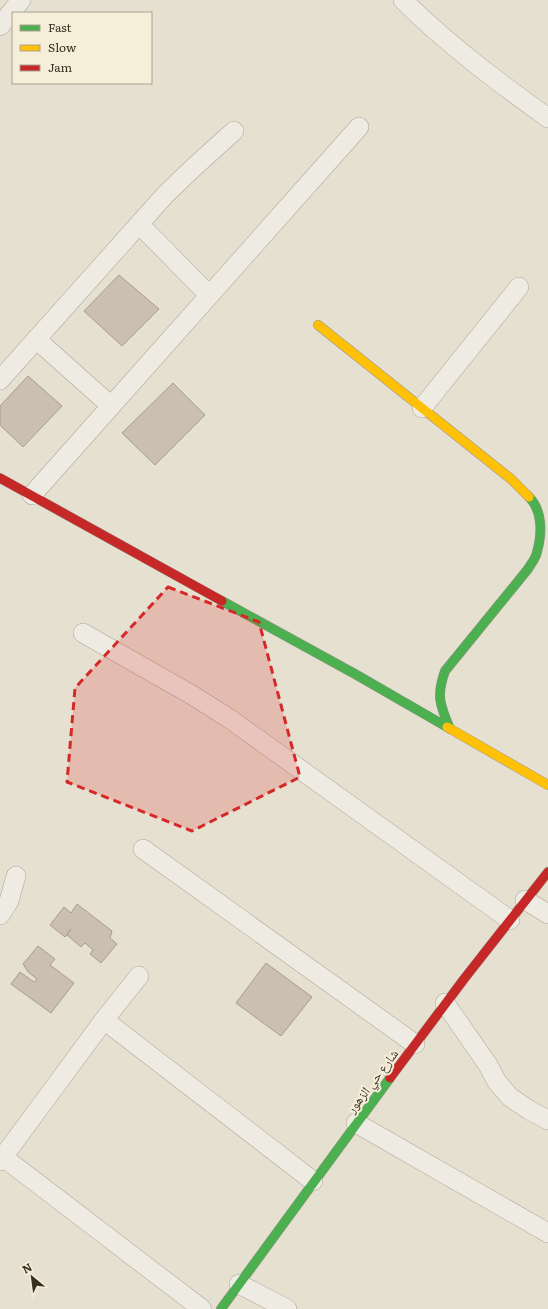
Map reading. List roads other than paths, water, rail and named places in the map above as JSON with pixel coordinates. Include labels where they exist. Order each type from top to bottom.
[{"type":"street","points":[[0,26],[21,0]]},
{"type":"street","points":[[413,4],[497,80],[548,118]]},
{"type":"street","points":[[32,495],[359,127]]},
{"type":"street","points":[[0,380],[170,190],[234,132]]},
{"type":"street","points":[[139,224],[209,295]]},
{"type":"street","points":[[422,408],[519,286]]},
{"type":"street","points":[[318,325],[522,488],[543,517],[537,553],[528,569],[445,671],[438,692],[441,706],[450,729]]},
{"type":"street","points":[[36,339],[111,406]]},
{"type":"street","points":[[0,478],[355,674],[548,785]]},
{"type":"street","points":[[83,633],[192,695],[230,719],[510,920]]},
{"type":"street","points":[[143,849],[415,1044]]},
{"type":"street","name":"شارع حي الزهور","points":[[221,1309],[313,1181],[445,1003],[548,872]]},
{"type":"street","points":[[0,915],[9,901],[16,876]]},
{"type":"street","points":[[525,900],[548,914]]},
{"type":"street","points":[[139,976],[104,1020],[2,1159],[202,1309]]},
{"type":"street","points":[[445,1003],[488,1065],[497,1082],[510,1098],[548,1120]]},
{"type":"street","points":[[104,1020],[313,1181]]},
{"type":"street","points":[[356,1123],[548,1233]]},
{"type":"street","points":[[239,1284],[287,1309]]}]
